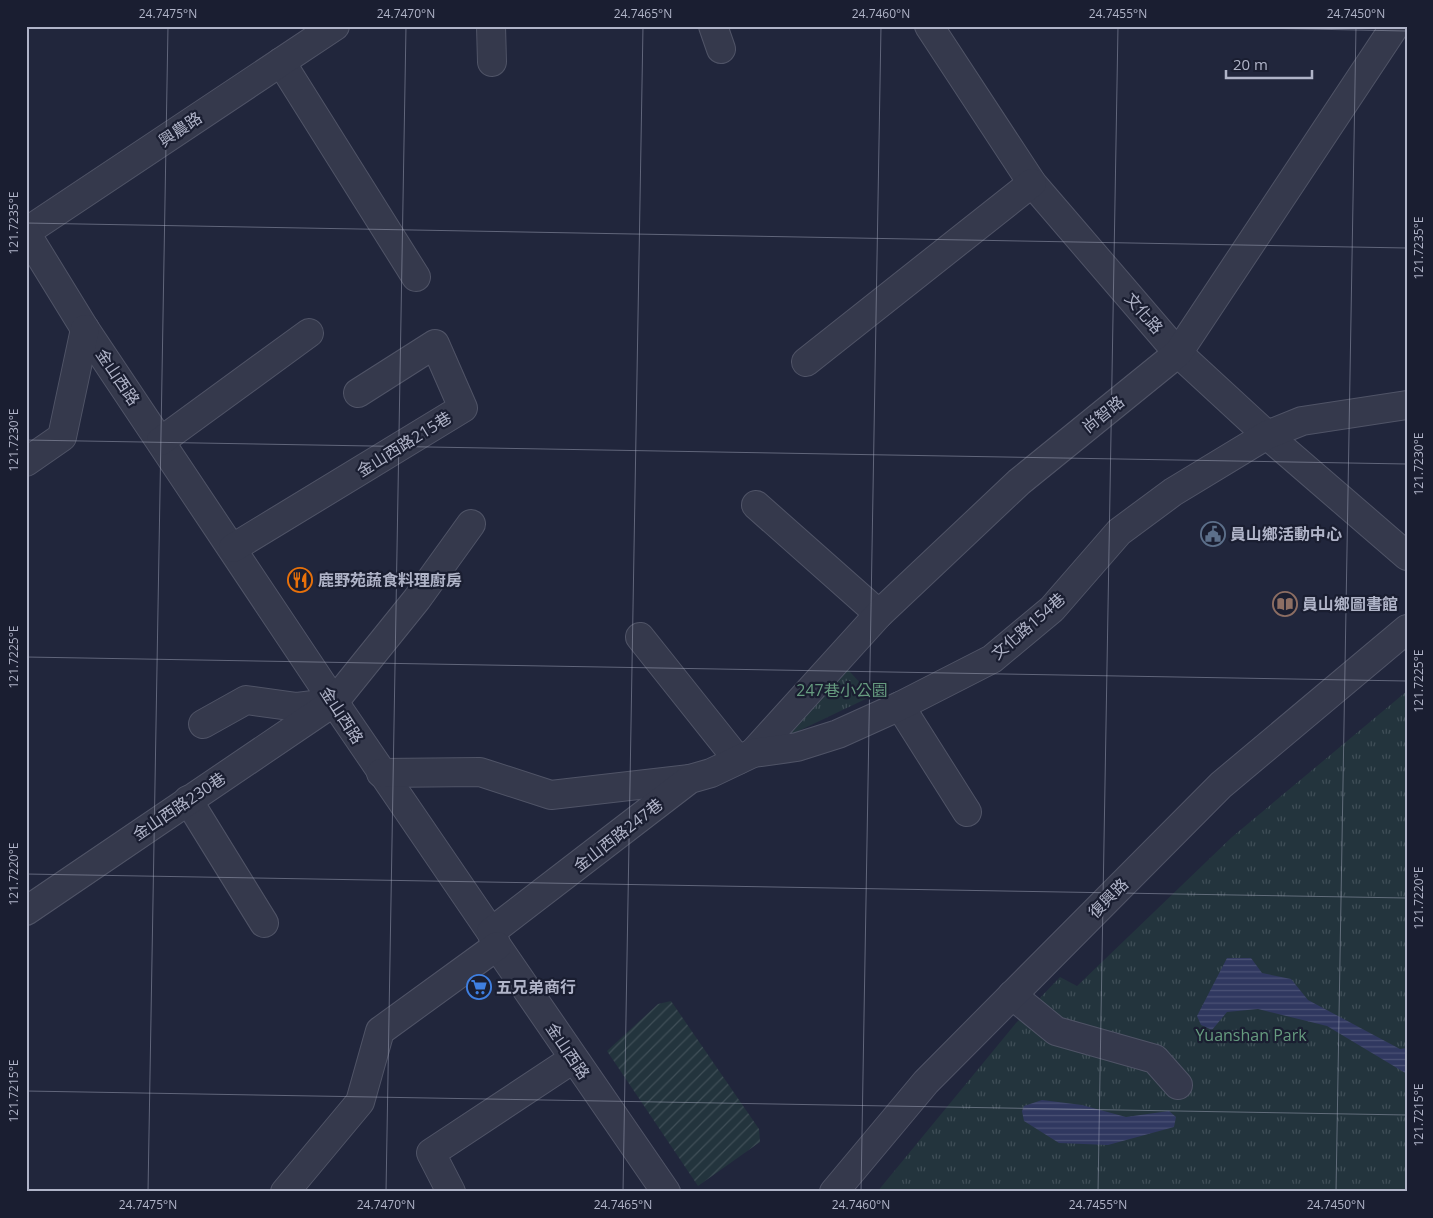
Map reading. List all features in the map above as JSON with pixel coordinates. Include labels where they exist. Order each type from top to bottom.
[{"type":"street","name":"興農路","points":[[26,233],[335,26]]},
{"type":"street","points":[[491,26],[492,62]]},
{"type":"street","name":"文化路","points":[[929,26],[1032,183],[1178,353],[1267,435],[1407,556]]},
{"type":"street","name":"尚智路","points":[[745,756],[879,614],[1019,482],[1178,353],[1395,26]]},
{"type":"street","points":[[281,62],[416,277]]},
{"type":"street","points":[[806,362],[1032,183]]},
{"type":"street","name":"金山西路","points":[[26,233],[85,329],[233,548],[380,773],[494,939],[573,1059],[666,1192]]},
{"type":"street","points":[[30,451],[62,438],[85,329]]},
{"type":"street","points":[[161,441],[309,333]]},
{"type":"street","name":"金山西路215巷","points":[[233,548],[463,408],[435,344],[358,393]]},
{"type":"street","name":"文化路154巷","points":[[745,756],[797,747],[830,737],[900,706],[992,659],[1052,609],[1119,532],[1173,492],[1267,435],[1302,420],[1407,405]]},
{"type":"street","points":[[756,505],[879,614]]},
{"type":"street","name":"金山西路230巷","points":[[26,912],[334,702],[417,599],[471,524]]},
{"type":"street","name":"復興路","points":[[834,1192],[926,1082],[1221,785],[1407,629]]},
{"type":"street","points":[[640,637],[745,756]]},
{"type":"street","points":[[203,724],[246,700],[297,707],[334,702]]},
{"type":"street","points":[[900,706],[967,812]]},
{"type":"street","name":"金山西路247巷","points":[[285,1192],[360,1102],[380,1031],[690,779],[745,756]]},
{"type":"street","points":[[380,773],[480,772],[551,795],[690,779]]},
{"type":"street","points":[[188,800],[264,923]]},
{"type":"street","points":[[1012,995],[1056,1031],[1156,1059],[1178,1085]]},
{"type":"street","points":[[451,1192],[431,1153],[573,1059]]},
{"type":"green space","name":"247巷小公園","points":[[841,662],[872,696],[788,736],[786,729]]},
{"type":"green space","name":"Yuanshan Park","points":[[1407,691],[1407,1192],[877,1192],[1016,1023],[1060,977],[1077,986],[1232,837]]},
{"type":"green space","points":[[671,1001],[759,1129],[760,1142],[698,1186],[607,1051],[658,1004]]},
{"type":"water","points":[[1227,958],[1251,958],[1262,973],[1291,979],[1308,1000],[1400,1049],[1407,1048],[1407,1074],[1327,1026],[1258,1009],[1227,1012],[1212,1030],[1201,1025],[1197,1016]]},
{"type":"water","points":[[1042,1100],[1082,1105],[1126,1117],[1169,1111],[1176,1117],[1174,1127],[1108,1145],[1059,1143],[1024,1121],[1022,1111],[1024,1106]]},
{"type":"place","name":"員山鄉活動中心","points":[[1213,534]]},
{"type":"place","name":"鹿野苑蔬食料理廚房","points":[[300,580]]},
{"type":"place","name":"員山鄉圖書館","points":[[1285,604]]},
{"type":"place","name":"五兄弟商行","points":[[479,987]]}]
